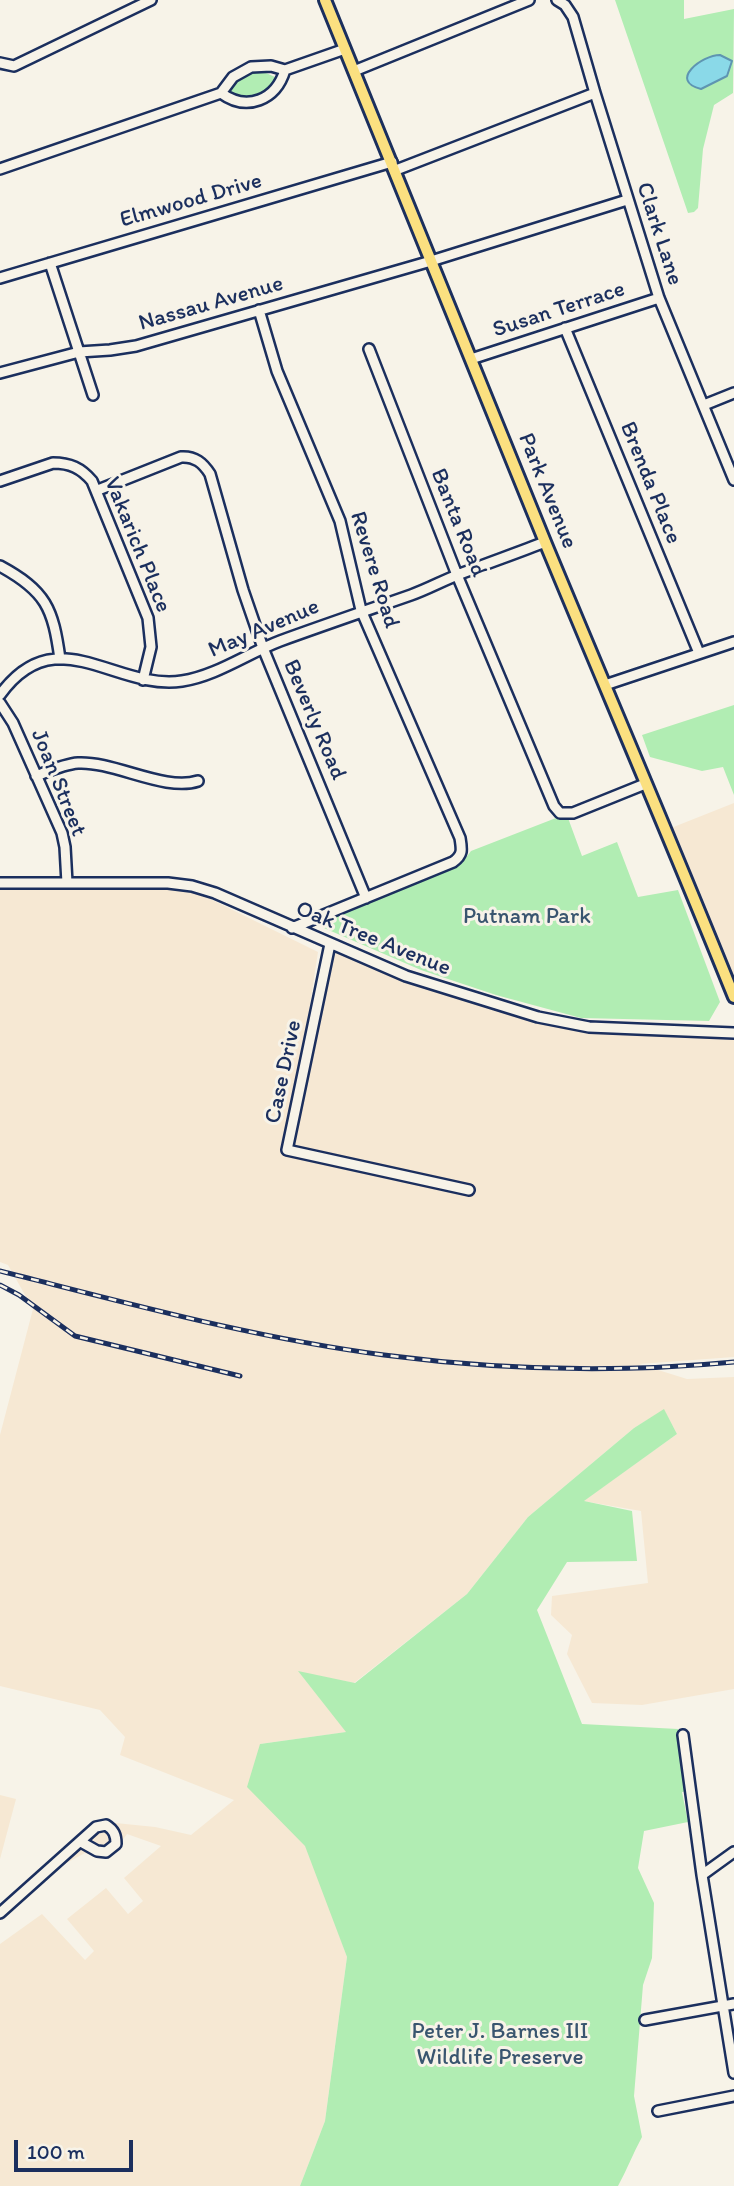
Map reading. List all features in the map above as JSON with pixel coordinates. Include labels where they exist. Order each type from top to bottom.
[{"type":"main road","name":"Park Avenue","points":[[325,0],[545,542],[645,784],[679,859],[734,997]]},
{"type":"street","points":[[0,63],[14,66],[151,0]]},
{"type":"street","points":[[354,71],[529,0]]},
{"type":"street","name":"Clark Lane","points":[[557,0],[565,5],[573,17],[594,93],[659,298],[734,480]]},
{"type":"street","points":[[0,169],[221,93],[233,77],[251,67],[271,66],[285,70],[345,49]]},
{"type":"street","points":[[221,93],[242,103],[258,101],[266,98],[278,87],[285,70]]},
{"type":"street","name":"Elmwood Drive","points":[[0,278],[394,166],[594,93]]},
{"type":"street","name":"Nassau Avenue","points":[[0,373],[79,352],[136,346],[431,261],[627,200]]},
{"type":"street","points":[[50,263],[93,395]]},
{"type":"street","name":"Susan Terrace","points":[[471,359],[659,298]]},
{"type":"street","name":"Revere Road","points":[[259,310],[277,371],[340,521],[361,611],[460,838],[461,854],[453,862],[366,898]]},
{"type":"street","name":"Brenda Place","points":[[565,328],[699,653]]},
{"type":"street","name":"Banta Road","points":[[369,349],[457,575],[554,806],[559,813],[573,813],[645,784]]},
{"type":"street","points":[[704,405],[734,393]]},
{"type":"street","name":"Beverly Road","points":[[98,490],[181,457],[194,459],[210,474],[243,590],[263,648],[366,898]]},
{"type":"street","name":"Vakarich Place","points":[[0,481],[44,465],[62,463],[86,474],[98,490],[148,618],[151,647],[143,680]]},
{"type":"street","name":"May Avenue","points":[[0,695],[13,679],[27,669],[60,659],[84,660],[143,680],[168,682],[191,679],[263,648],[409,596],[545,542]]},
{"type":"street","points":[[0,566],[28,582],[48,608],[55,625],[60,659]]},
{"type":"street","points":[[605,685],[734,642]]},
{"type":"street","name":"Joan Street","points":[[0,703],[13,723],[62,833],[67,883]]},
{"type":"street","points":[[36,776],[78,763],[180,784],[198,781]]},
{"type":"street","name":"Oak Tree Avenue","points":[[0,883],[168,883],[192,886],[209,890],[292,928],[428,984],[565,1023],[608,1028],[734,1033]]},
{"type":"street","points":[[292,928],[366,898]]},
{"type":"street","name":"Case Drive","points":[[330,944],[287,1150],[469,1190]]},
{"type":"street","points":[[683,1735],[702,1875],[734,2073]]},
{"type":"street","points":[[0,1913],[81,1842]]},
{"type":"street","points":[[702,1875],[734,1852]]},
{"type":"street","points":[[645,2020],[734,2004]]},
{"type":"street","points":[[659,2111],[734,2096]]},
{"type":"shaded area","points":[[734,803],[734,997],[666,830]]},
{"type":"shaded area","points":[[0,887],[188,888],[318,952],[293,1117],[330,944],[361,958],[565,1023],[734,1033],[734,1357],[639,1364],[687,1379],[734,1377],[734,1689],[642,1705],[592,1703],[567,1654],[572,1635],[551,1615],[552,1596],[648,1583],[641,1511],[583,1501],[677,1434],[664,1410],[634,1428],[528,1517],[467,1594],[354,1683],[299,1672],[347,1732],[260,1744],[315,1866],[347,1957],[325,2121],[300,2186],[0,2186],[0,1944],[42,1914],[85,1960],[94,1951],[67,1919],[106,1888],[128,1914],[143,1901],[124,1878],[161,1846],[127,1834],[109,1859],[85,1853],[18,1889],[96,1821],[155,1827],[191,1835],[234,1800],[120,1755],[125,1737],[100,1710],[0,1686],[0,1435],[33,1309],[8,1265],[0,1262]]},
{"type":"shaded area","points":[[0,1795],[16,1799],[0,1859]]},
{"type":"green space","points":[[615,0],[684,0],[684,19],[734,9],[733,93],[714,105],[703,149],[698,208],[694,212],[688,213]]},
{"type":"green space","points":[[249,72],[264,72],[275,77],[267,90],[256,97],[242,98],[228,93],[234,81]]},
{"type":"green space","points":[[734,705],[734,795],[723,767],[702,771],[650,757],[642,735]]},
{"type":"green space","name":"Putnam Park","points":[[556,818],[568,818],[582,856],[617,842],[638,897],[678,890],[720,1002],[709,1021],[581,1018],[496,995],[421,970],[317,925],[462,863],[471,851]]},
{"type":"green space","name":"Peter J. Barnes III Wildlife Preserve","points":[[664,1409],[677,1434],[584,1501],[632,1511],[637,1561],[567,1562],[537,1610],[582,1724],[678,1729],[692,1791],[682,1792],[688,1822],[644,1831],[638,1868],[654,1903],[652,1958],[643,1985],[634,2096],[642,2137],[618,2186],[300,2186],[325,2121],[347,1957],[305,1846],[247,1787],[260,1744],[346,1732],[298,1671],[355,1683],[467,1594],[528,1517],[634,1428]]},
{"type":"water","points":[[720,55],[732,61],[727,76],[701,89],[692,85],[688,80],[691,69],[705,59]]},
{"type":"railway","points":[[0,1271],[239,1329],[384,1355],[515,1367],[603,1369],[734,1362]]},
{"type":"railway","points":[[0,1285],[19,1295],[75,1336],[240,1376]]}]
